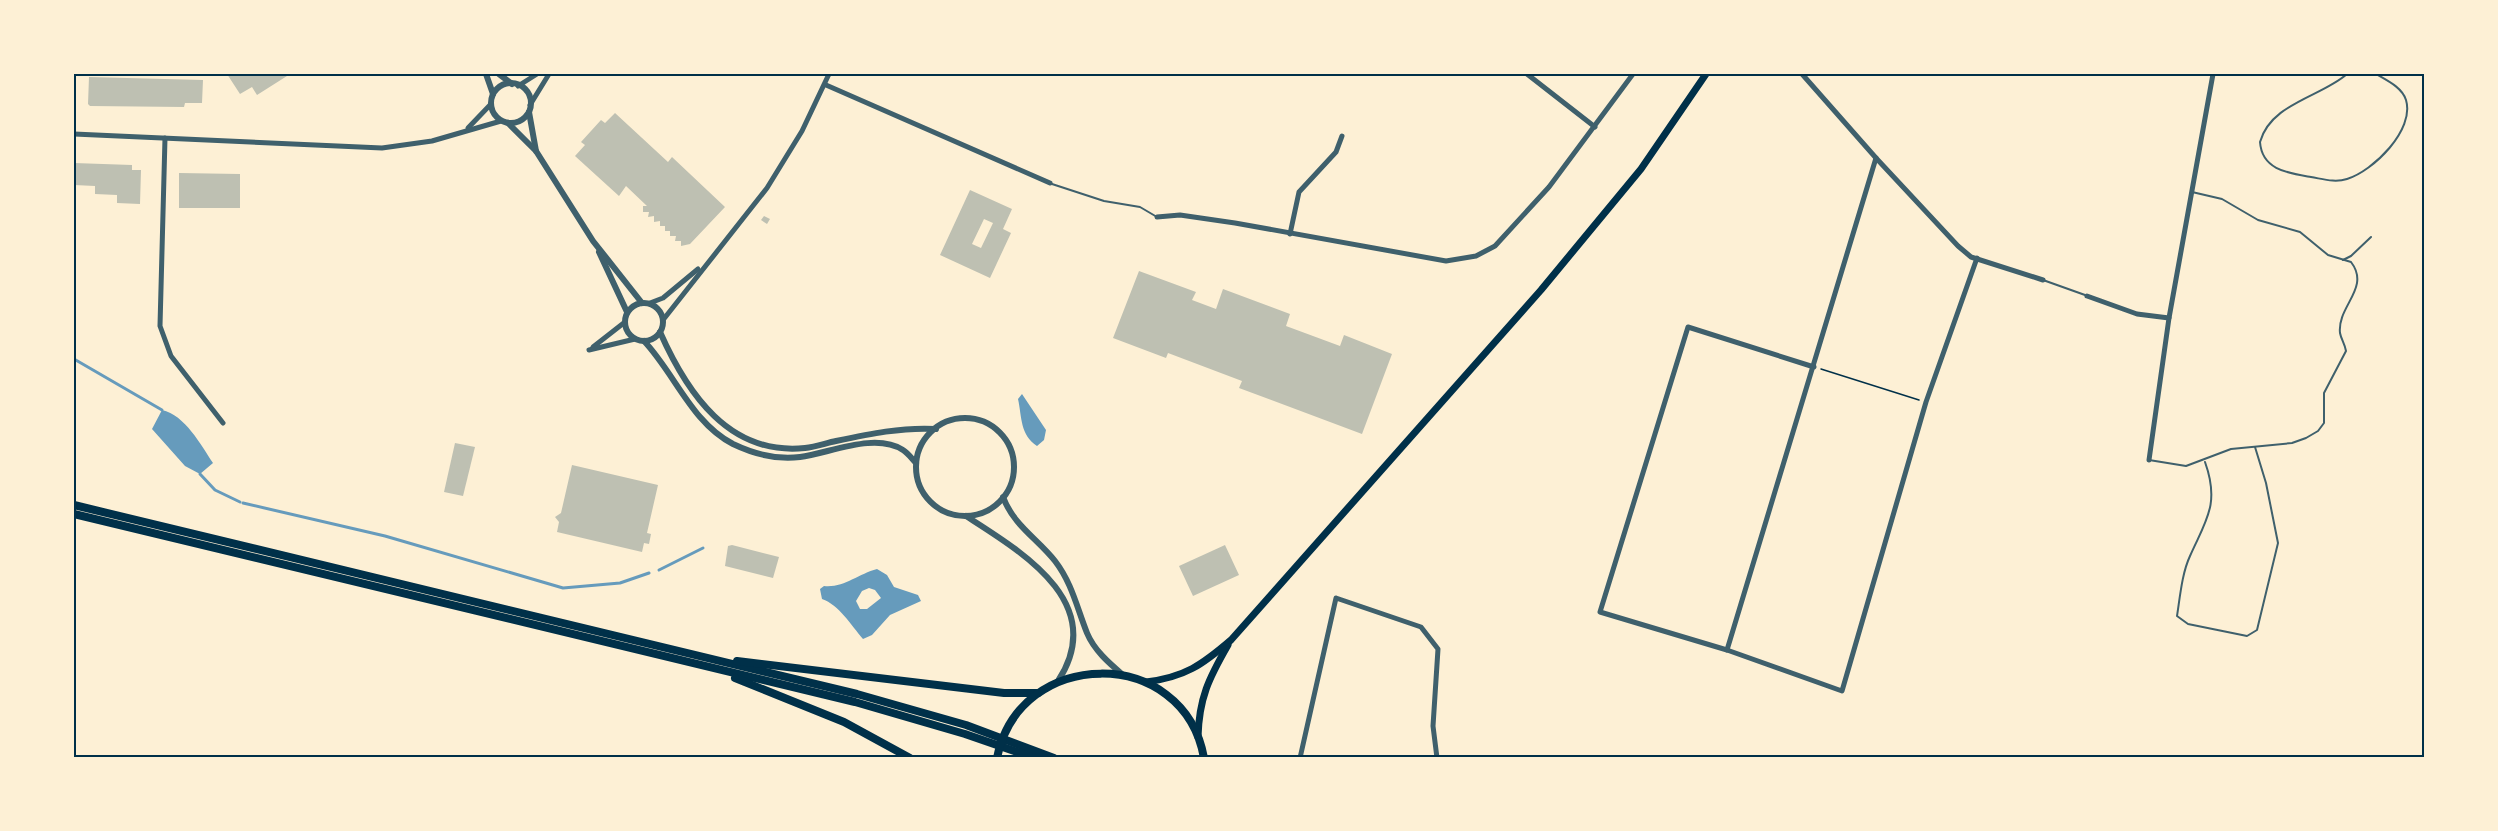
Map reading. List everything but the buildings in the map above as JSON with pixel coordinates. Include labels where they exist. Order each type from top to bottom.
[{"type":"highway","points":[[74,505],[857,694],[966,725],[1054,758]]},
{"type":"highway","points":[[74,514],[855,702],[965,734],[1035,758]]},
{"type":"highway","points":[[696,656],[955,687],[1038,693]]},
{"type":"highway","points":[[680,660],[760,687],[844,722],[910,758]]},
{"type":"highway","points":[[997,758],[1011,721],[1038,693],[1058,681],[1097,672],[1123,675],[1146,682],[1177,705],[1198,736],[1205,756]]},
{"type":"main road","points":[[1146,682],[1181,675],[1196,669],[1231,640],[1541,290],[1641,169],[1706,74]]},
{"type":"main road","points":[[1198,736],[1206,683],[1231,640]]},
{"type":"street","points":[[486,74],[493,94],[491,104],[494,113],[536,151],[593,241],[642,303]]},
{"type":"street","points":[[499,74],[527,92],[536,151]]},
{"type":"street","points":[[493,94],[500,87],[515,85],[537,74]]},
{"type":"street","points":[[74,134],[382,148],[423,143],[466,129],[505,122],[519,122],[549,74]]},
{"type":"street","points":[[625,322],[589,350],[635,339],[644,341],[654,338],[660,332],[663,320],[767,188],[794,145],[830,74]]},
{"type":"street","points":[[1527,74],[1595,127]]},
{"type":"street","points":[[1157,216],[1180,215],[1446,261],[1476,256],[1495,246],[1521,220],[1595,127],[1633,74]]},
{"type":"street","points":[[1802,74],[1958,246],[1977,258],[2043,280]]},
{"type":"street","points":[[2149,460],[2169,318],[2213,74]]},
{"type":"street","points":[[826,85],[1050,183]]},
{"type":"street","points":[[466,129],[491,104]]},
{"type":"street","points":[[1290,234],[1299,192],[1336,152],[1342,136]]},
{"type":"street","points":[[165,138],[160,326],[171,356],[223,423]]},
{"type":"street","points":[[1727,650],[1876,158]]},
{"type":"street","points":[[593,241],[627,312],[626,330],[635,339]]},
{"type":"street","points":[[1814,367],[1688,327],[1600,612],[1727,650],[1842,691],[1926,402],[1977,258]]},
{"type":"street","points":[[627,312],[642,303],[650,303],[663,298],[709,260]]},
{"type":"street","points":[[2087,296],[2137,314],[2169,318]]},
{"type":"street","points":[[650,303],[658,308],[663,320]]},
{"type":"street","points":[[660,332],[696,399],[717,421],[742,438],[774,447],[805,448],[912,428],[936,429]]},
{"type":"street","points":[[644,341],[701,419],[732,444],[772,458],[798,458],[870,444],[890,445],[903,450],[916,463]]},
{"type":"street","points":[[970,419],[988,424],[1010,447],[1014,463],[1013,477],[1003,497],[985,513],[966,516],[948,513],[931,503],[920,487],[916,463],[923,442],[936,429],[948,422],[970,419]]},
{"type":"street","points":[[1003,497],[1017,525],[1054,561],[1071,588],[1088,634],[1107,660],[1123,675]]},
{"type":"street","points":[[966,516],[1039,566],[1055,585],[1067,607],[1073,639],[1069,662],[1058,681]]},
{"type":"street","points":[[1300,758],[1336,598],[1421,627],[1431,637],[1438,649],[1433,726],[1437,758]]},
{"type":"lane","points":[[2347,74],[2331,86],[2288,108],[2270,126],[2260,141],[2263,155],[2268,162],[2287,174],[2338,181],[2348,179],[2373,165],[2392,146],[2407,107],[2403,93],[2376,74]]},
{"type":"lane","points":[[1050,183],[1104,201],[1140,207],[1157,216]]},
{"type":"lane","points":[[2149,460],[2186,466],[2205,461],[2231,449],[2306,438],[2318,431],[2324,423],[2324,393],[2346,351],[2340,334],[2343,317],[2359,280],[2355,267],[2328,255],[2300,232],[2258,220],[2222,200],[2191,192]]},
{"type":"lane","points":[[2343,260],[2351,256],[2371,237]]},
{"type":"lane","points":[[2043,280],[2087,296]]},
{"type":"lane","points":[[2205,461],[2211,488],[2210,509],[2207,524],[2189,558],[2177,616],[2188,624],[2247,636],[2257,630],[2278,543],[2266,483],[2255,447]]},
{"type":"path","points":[[1814,367],[1926,402]]},
{"type":"water","points":[[1022,394],[1046,430],[1044,440],[1037,446],[1027,437],[1023,425],[1018,399]]},
{"type":"water","points":[[162,410],[185,424],[213,463],[200,474],[185,466],[152,429]]},
{"type":"water","points":[[877,569],[887,575],[894,587],[918,595],[921,601],[890,615],[872,635],[863,639],[839,611],[822,599],[820,589],[824,586],[845,583]],"holes":[[[869,588],[875,590],[881,598],[867,609],[860,609],[856,601],[862,591]]]},
{"type":"waterway","points":[[74,359],[162,410]]},
{"type":"waterway","points":[[200,474],[215,490],[240,502]]},
{"type":"waterway","points":[[243,503],[385,536],[563,588],[620,583],[649,573]]},
{"type":"waterway","points":[[659,570],[703,548]]}]
